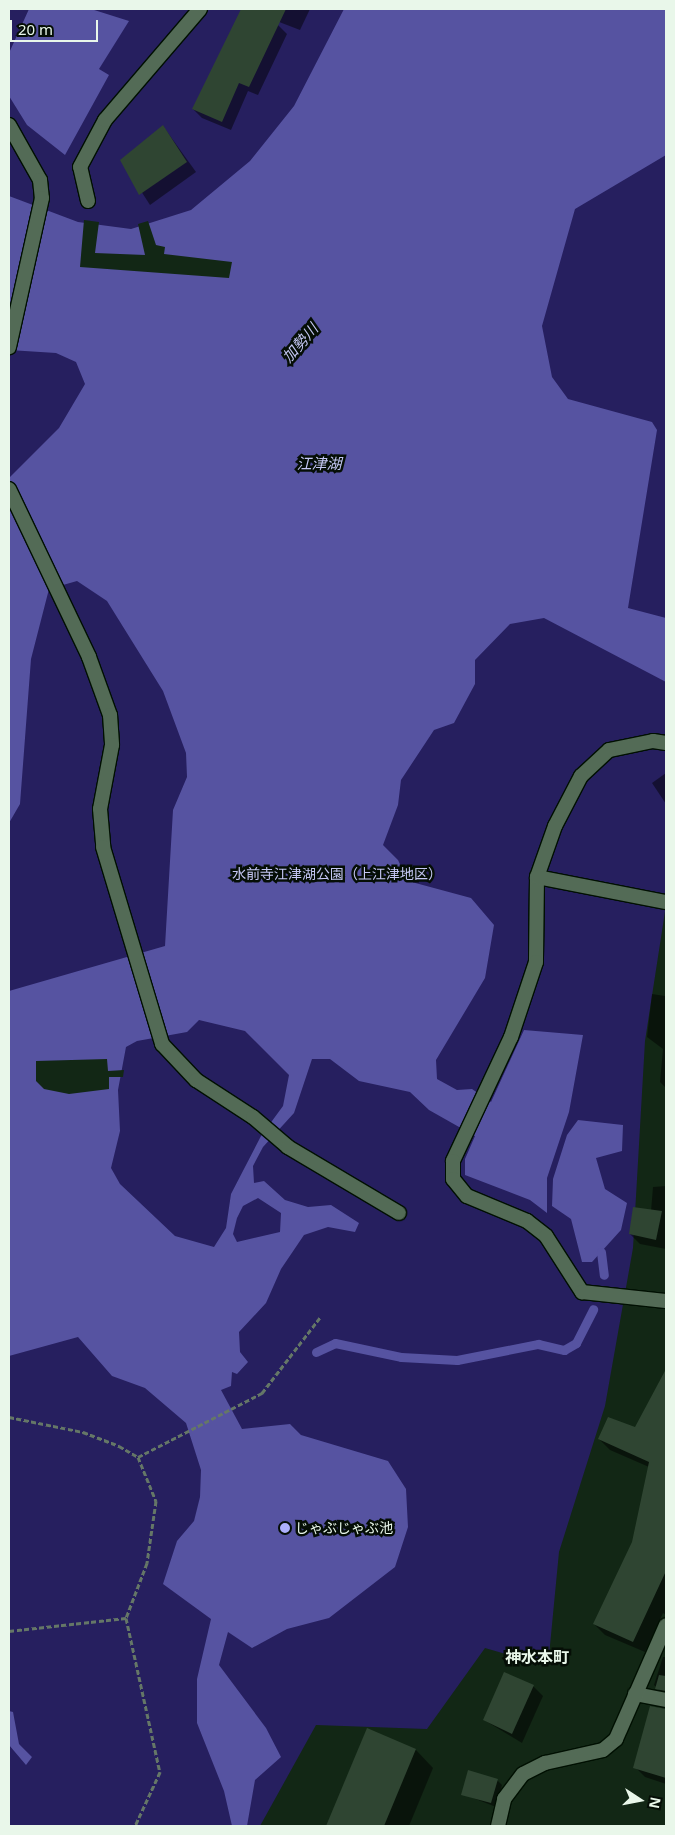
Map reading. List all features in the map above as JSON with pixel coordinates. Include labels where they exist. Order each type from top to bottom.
[{"type":"street","points":[[88,201],[80,167],[105,120],[200,9]]},
{"type":"street","points":[[9,125],[40,180],[42,198],[9,346]]},
{"type":"street","points":[[9,489],[89,657],[110,716],[112,745],[100,809],[103,847],[162,1044],[196,1080],[253,1117],[288,1147],[399,1213]]},
{"type":"street","points":[[666,743],[653,741],[609,750],[581,776],[555,826],[537,878],[536,962],[510,1037],[453,1161],[453,1179],[467,1196],[527,1221],[546,1236],[582,1292],[666,1301]]},
{"type":"street","points":[[537,878],[666,902]]},
{"type":"street","points":[[498,1826],[504,1799],[523,1774],[545,1763],[603,1750],[616,1739],[666,1625]]},
{"type":"street","points":[[635,1694],[666,1700]]},
{"type":"path","points":[[138,1457],[236,1408],[262,1392],[321,1316]]},
{"type":"path","points":[[9,1417],[83,1432],[138,1457],[156,1501],[155,1530],[126,1618],[160,1772],[135,1826]]},
{"type":"path","points":[[9,1630],[126,1618]]},
{"type":"green space","name":"水前寺江津湖公園（上江津地区）","points":[[9,9],[666,9],[666,905],[645,1041],[633,1248],[605,1406],[559,1552],[548,1666],[485,1648],[427,1729],[316,1725],[260,1826],[9,1826]]},
{"type":"water","points":[[29,9],[91,9],[129,21],[99,69],[109,75],[65,155],[27,125],[9,96],[9,53]]},
{"type":"water","name":"江津湖","points":[[344,9],[666,9],[666,155],[575,209],[542,326],[552,377],[568,399],[652,422],[657,430],[628,608],[666,618],[666,682],[544,618],[510,624],[475,660],[475,684],[454,723],[434,730],[401,780],[398,805],[383,845],[398,860],[408,881],[471,898],[494,925],[485,978],[436,1060],[437,1079],[457,1090],[472,1089],[491,1102],[524,1030],[583,1035],[569,1112],[547,1178],[547,1213],[530,1200],[465,1175],[465,1159],[475,1136],[429,1110],[410,1092],[359,1081],[330,1059],[312,1059],[294,1113],[263,1147],[253,1166],[254,1183],[264,1181],[285,1200],[308,1207],[331,1205],[359,1223],[355,1232],[328,1227],[304,1235],[281,1269],[266,1303],[239,1332],[240,1352],[248,1362],[237,1374],[232,1372],[231,1386],[221,1390],[242,1429],[290,1424],[301,1435],[388,1461],[406,1489],[408,1527],[395,1567],[329,1618],[287,1629],[252,1648],[228,1632],[219,1665],[266,1728],[281,1757],[255,1780],[247,1826],[232,1826],[224,1791],[197,1723],[197,1679],[211,1619],[163,1584],[177,1541],[194,1521],[200,1497],[201,1470],[186,1423],[145,1388],[112,1376],[78,1337],[9,1356],[9,991],[165,946],[173,810],[187,777],[186,753],[163,691],[107,601],[77,581],[49,589],[31,659],[20,804],[9,823],[9,478],[59,428],[85,384],[76,362],[56,353],[9,350],[9,196],[78,222],[131,229],[191,210],[250,161],[294,106]],"holes":[[[199,1020],[245,1031],[289,1075],[283,1106],[261,1136],[231,1194],[226,1228],[214,1247],[175,1236],[120,1184],[111,1168],[120,1131],[118,1090],[126,1047],[137,1041],[187,1032]],[[258,1198],[281,1213],[280,1232],[237,1242],[233,1234],[237,1218],[243,1206]]]},
{"type":"water","points":[[578,1120],[623,1125],[622,1151],[596,1158],[605,1189],[627,1203],[621,1230],[592,1262],[582,1262],[571,1219],[552,1206],[553,1179],[567,1135]]},
{"type":"water","points":[[9,1711],[13,1712],[19,1744],[32,1757],[26,1765],[9,1745]]},
{"type":"pier","points":[[84,220],[99,222],[95,253],[145,255],[138,224],[148,221],[156,245],[165,247],[164,254],[232,262],[229,278],[80,267]]},
{"type":"pier","points":[[107,1059],[108,1071],[124,1070],[123,1077],[109,1077],[109,1089],[69,1094],[44,1089],[36,1081],[36,1061]]},
{"type":"building","points":[[241,9],[286,9],[249,87],[239,83],[222,122],[192,109]]},
{"type":"building","points":[[163,125],[187,162],[139,195],[120,160]]},
{"type":"building","points":[[633,1207],[662,1211],[656,1240],[629,1234]]},
{"type":"building","points":[[666,1369],[666,1571],[633,1642],[593,1624],[632,1542],[649,1462],[598,1439],[608,1417],[635,1427]]},
{"type":"building","points":[[504,1672],[534,1685],[512,1734],[483,1720]]},
{"type":"building","points":[[659,1675],[666,1676],[666,1691],[655,1689]]},
{"type":"building","points":[[650,1706],[666,1709],[666,1778],[633,1768]]},
{"type":"building","points":[[367,1728],[416,1749],[384,1826],[326,1826]]},
{"type":"building","points":[[468,1770],[498,1779],[491,1803],[461,1795]]},
{"type":"waterway","points":[[601,1252],[604,1275]]},
{"type":"waterway","points":[[316,1352],[335,1343],[401,1357],[457,1360],[538,1344],[564,1350],[576,1343],[593,1309]]},
{"type":"place","name":"じゃぶじゃぶ池","points":[[285,1528]]},
{"type":"district","name":"神水本町","points":[[537,1657]]},
{"type":"water label","name":"加勢川","points":[[300,343]]}]
